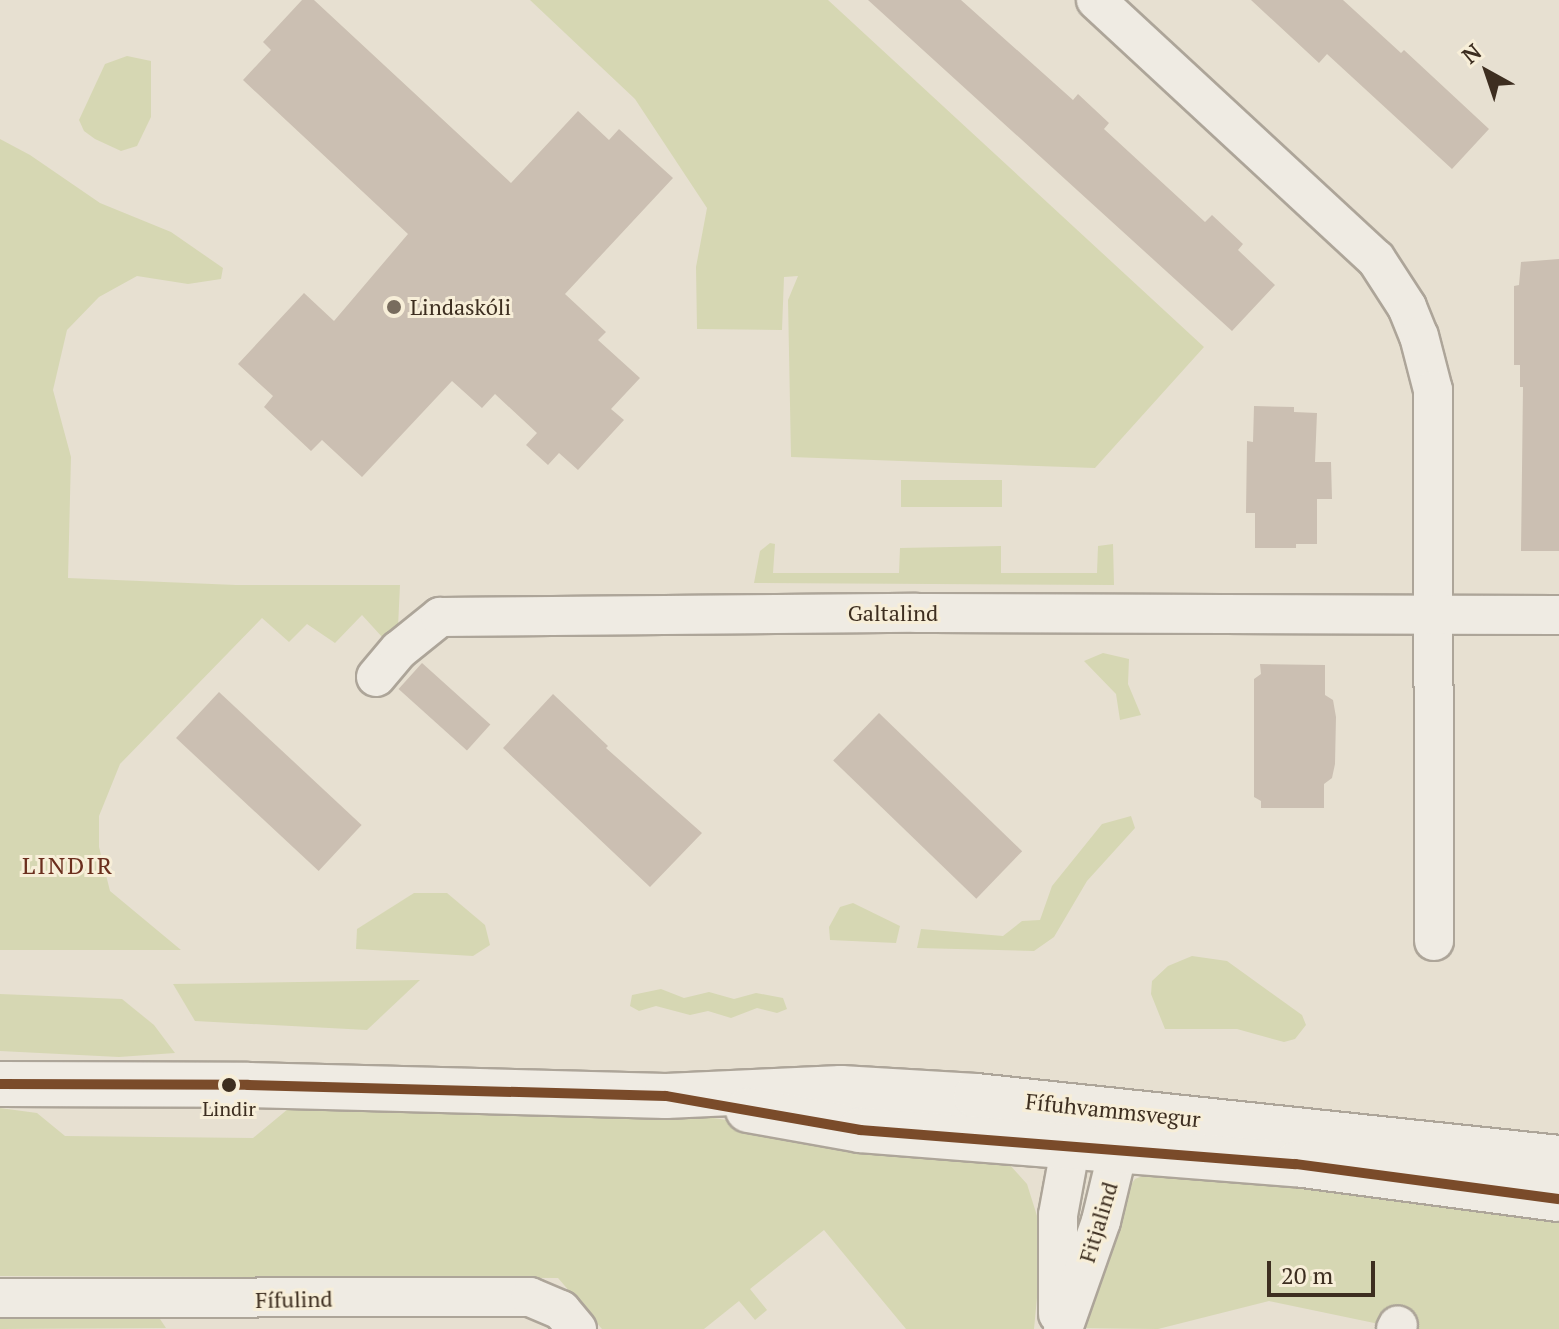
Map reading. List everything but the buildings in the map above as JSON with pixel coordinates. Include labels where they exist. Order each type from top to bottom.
[{"type":"main road","name":"Fífuhvammsvegur","points":[[0,1084],[248,1085],[666,1096],[841,1088],[976,1096],[1079,1107],[1122,1132],[1296,1164],[1556,1188]]},
{"type":"main road","name":"Fífuhvammsvegur","points":[[666,1096],[860,1130],[1069,1149],[1122,1132]]},
{"type":"street","points":[[1096,0],[1376,259],[1407,307],[1433,390],[1434,941]]},
{"type":"street","name":"Galtalind","points":[[376,677],[399,650],[440,617],[916,613],[1559,615]]},
{"type":"street","name":"Fitjalind","points":[[1060,1329],[1058,1215],[1079,1107]]},
{"type":"street","name":"Fitjalind","points":[[1060,1329],[1101,1221],[1122,1132]]},
{"type":"street","name":"Fífulind","points":[[0,1298],[530,1297],[561,1310],[577,1329]]},
{"type":"green space","points":[[530,0],[828,0],[1204,347],[1095,468],[791,457],[788,300],[798,276],[784,277],[782,330],[697,329],[696,267],[707,208],[635,99]]},
{"type":"green space","points":[[127,56],[151,61],[151,117],[137,146],[121,151],[84,131],[79,120],[105,64]]},
{"type":"green space","points":[[0,139],[30,155],[100,203],[171,232],[223,268],[221,279],[188,284],[137,276],[99,297],[67,330],[53,390],[71,457],[68,578],[236,585],[400,585],[398,627],[383,638],[362,615],[335,643],[307,624],[289,642],[262,618],[120,764],[99,816],[99,847],[110,891],[181,950],[0,950]]},
{"type":"green space","points":[[901,480],[1002,480],[1002,507],[901,507]]},
{"type":"green space","points":[[770,543],[775,544],[773,573],[899,573],[900,548],[1001,546],[1001,573],[1097,573],[1098,546],[1113,544],[1114,585],[754,583],[760,551]]},
{"type":"green space","points":[[1103,653],[1129,659],[1128,684],[1141,715],[1120,720],[1116,694],[1084,661]]},
{"type":"green space","points":[[1131,816],[1135,828],[1087,881],[1054,937],[1034,951],[917,948],[921,929],[1003,936],[1022,921],[1040,920],[1052,886],[1102,824]]},
{"type":"green space","points":[[414,893],[447,893],[485,925],[490,945],[473,956],[356,949],[357,929]]},
{"type":"green space","points":[[853,903],[900,926],[896,943],[830,940],[829,927],[840,907]]},
{"type":"green space","points":[[1192,956],[1227,961],[1302,1015],[1306,1025],[1295,1039],[1284,1042],[1237,1029],[1165,1029],[1151,994],[1152,981],[1168,966]]},
{"type":"green space","points":[[420,980],[367,1030],[195,1021],[173,984]]},
{"type":"green space","points":[[661,989],[684,998],[709,992],[734,999],[756,993],[783,998],[787,1009],[777,1013],[757,1008],[731,1018],[708,1011],[690,1015],[656,1006],[639,1011],[630,1006],[632,995]]},
{"type":"green space","points":[[0,994],[122,999],[154,1025],[175,1053],[119,1057],[0,1051]]},
{"type":"green space","points":[[0,1108],[37,1113],[65,1136],[253,1138],[288,1109],[707,1117],[1008,1163],[1027,1184],[1043,1235],[1034,1329],[906,1329],[824,1230],[750,1289],[767,1310],[755,1320],[739,1301],[704,1329],[602,1329],[558,1278],[0,1276]]},
{"type":"green space","points":[[1153,1172],[1559,1209],[1559,1329],[1403,1329],[1269,1301],[1158,1329],[1077,1328],[1123,1196],[1135,1179]]},
{"type":"green space","points":[[0,1316],[160,1319],[166,1328],[0,1329]]},
{"type":"transit line","points":[[0,1084],[248,1085],[666,1096],[860,1130],[1296,1164],[1559,1199]]},
{"type":"place","name":"Lindaskóli","points":[[394,307]]},
{"type":"place","name":"Lindir","points":[[229,1085]]},
{"type":"district","name":"LINDIR","points":[[68,866]]}]
